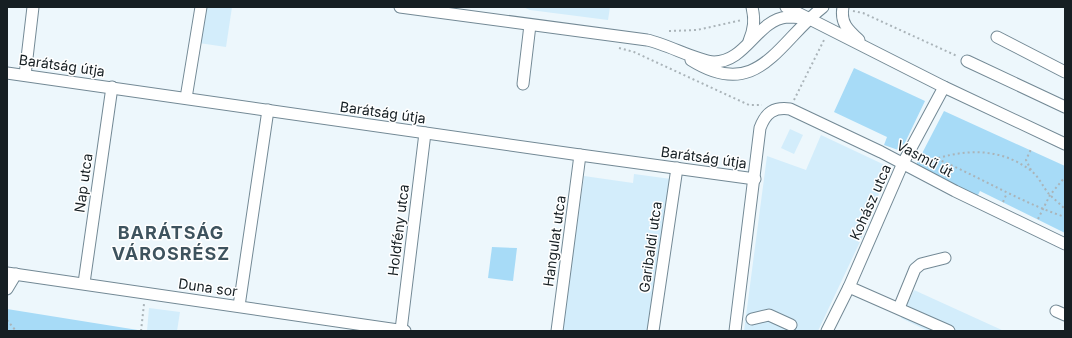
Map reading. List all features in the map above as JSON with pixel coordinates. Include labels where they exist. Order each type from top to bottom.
[{"type":"street","points":[[25,75],[33,7]]},
{"type":"street","points":[[186,98],[201,7]]},
{"type":"street","points":[[400,7],[647,40],[714,62],[733,57],[771,24],[786,17],[808,18]]},
{"type":"street","points":[[748,43],[753,30],[754,16],[752,7]]},
{"type":"street","points":[[786,7],[944,87],[1065,144]]},
{"type":"street","points":[[669,46],[708,70],[727,75],[749,72],[775,56],[808,18],[823,7]]},
{"type":"street","points":[[846,10],[843,21],[846,28],[868,48]]},
{"type":"street","points":[[523,84],[530,25]]},
{"type":"street","points":[[997,37],[1065,72]]},
{"type":"street","points":[[967,61],[1065,106]]},
{"type":"street","name":"Barátság útja","points":[[7,73],[755,179]]},
{"type":"street","name":"Kohász utca","points":[[827,331],[849,288],[903,163],[944,87]]},
{"type":"street","name":"Nap utca","points":[[84,283],[112,88]]},
{"type":"street","name":"Vasmű út","points":[[755,179],[760,128],[769,112],[780,108],[790,109],[903,163],[955,191],[1065,244]]},
{"type":"street","points":[[239,306],[268,110]]},
{"type":"street","name":"Holdfény utca","points":[[401,330],[425,133]]},
{"type":"street","name":"Hangulat utca","points":[[557,331],[580,155]]},
{"type":"street","name":"Garibaldi utca","points":[[653,331],[677,168]]},
{"type":"street","points":[[735,331],[755,179]]},
{"type":"street","points":[[899,308],[915,269],[921,264],[945,258]]},
{"type":"street","points":[[7,289],[12,273]]},
{"type":"street","name":"Duna sor","points":[[12,273],[405,331]]},
{"type":"street","points":[[849,288],[899,308],[949,331]]},
{"type":"street","points":[[752,319],[769,315],[791,325]]},
{"type":"path","points":[[846,10],[863,13],[967,61]]},
{"type":"path","points":[[669,31],[696,30],[742,20]]},
{"type":"path","points":[[614,48],[634,52],[749,105]]},
{"type":"path","points":[[792,104],[820,49]]},
{"type":"path","points":[[1031,149],[1026,160],[1031,170],[1050,195],[1065,208]]},
{"type":"path","points":[[918,166],[936,159],[961,153],[984,152],[1000,154],[1031,170]]},
{"type":"path","points":[[936,159],[975,176],[1042,209],[1065,217]]},
{"type":"path","points":[[1038,220],[1050,195],[1065,177]]},
{"type":"path","points":[[1003,202],[1007,193]]},
{"type":"path","points":[[141,331],[144,299]]},
{"type":"path","points":[[7,320],[16,331]]},
{"type":"shaded area","points":[[203,7],[232,7],[226,47],[199,43]]},
{"type":"shaded area","points":[[523,7],[610,7],[608,20],[530,10]]},
{"type":"shaded area","points":[[854,68],[925,101],[901,151],[884,145],[887,137],[834,112]]},
{"type":"shaded area","points":[[944,111],[1065,166],[1065,233],[980,191],[977,197],[916,165]]},
{"type":"shaded area","points":[[790,129],[803,135],[794,154],[781,148]]},
{"type":"shaded area","points":[[821,135],[889,167],[864,228],[866,229],[818,331],[744,331],[767,156],[806,170]]},
{"type":"shaded area","points":[[634,174],[671,179],[650,331],[562,331],[584,176],[633,183]]},
{"type":"shaded area","points":[[492,247],[517,248],[513,281],[488,278]]},
{"type":"shaded area","points":[[914,290],[1004,331],[928,331],[901,318]]},
{"type":"shaded area","points":[[149,308],[180,312],[177,331],[147,331]]},
{"type":"shaded area","points":[[7,309],[144,331],[7,331]]},
{"type":"district","name":"BARÁTSÁG VÁROSRÉSZ","points":[[171,242]]}]
